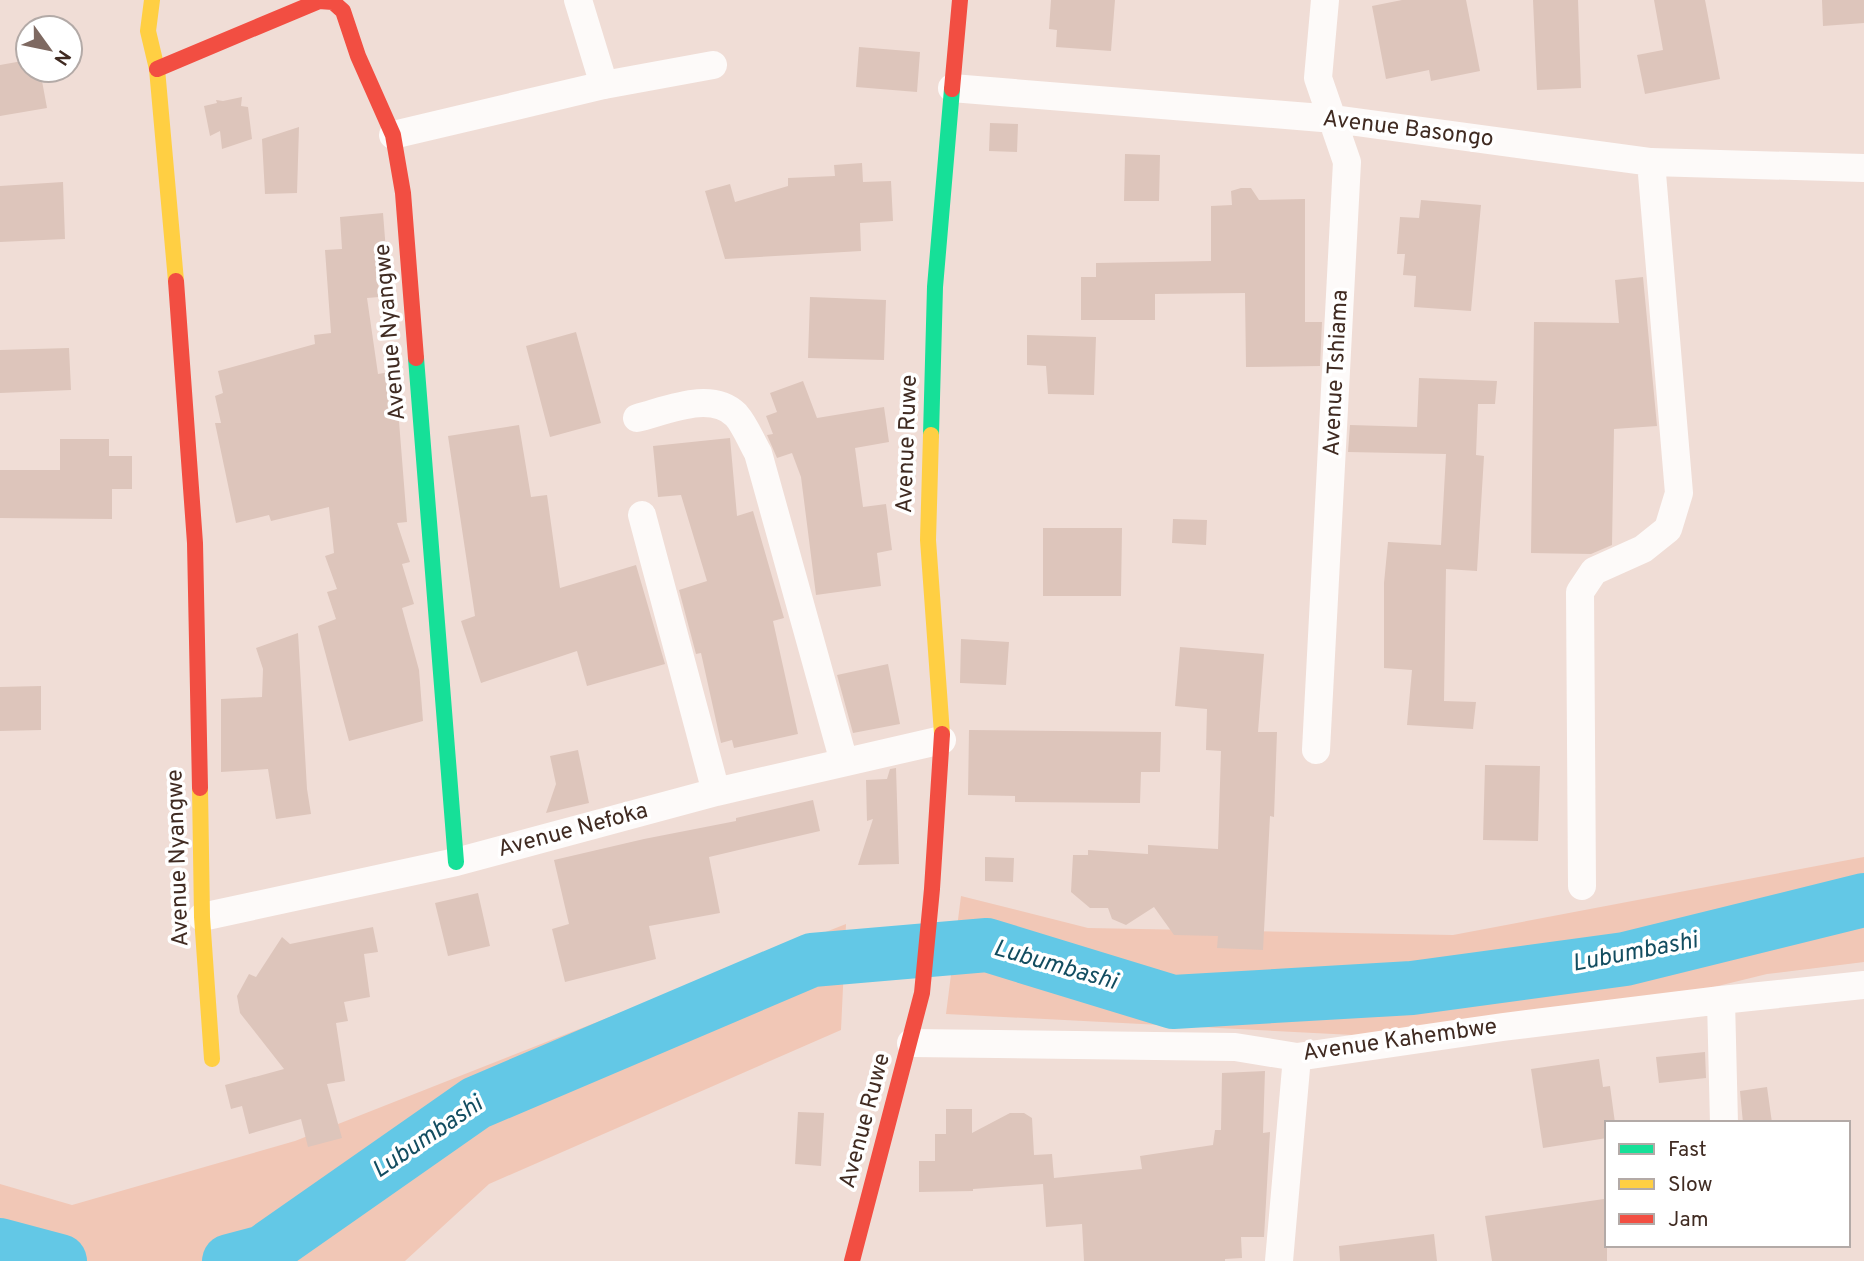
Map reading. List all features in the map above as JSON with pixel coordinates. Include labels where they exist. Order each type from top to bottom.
[{"type":"street","name":"Avenue Nyangwe","points":[[152,0],[148,31],[156,69],[180,322],[195,543],[202,917],[212,1059]]},
{"type":"street","points":[[578,0],[604,85]]},
{"type":"street","name":"Avenue Ruwe","points":[[852,1261],[922,993],[932,889],[942,740],[928,540],[935,287],[960,0]]},
{"type":"street","name":"Avenue Tshiama","points":[[1315,750],[1348,162],[1318,78],[1325,0]]},
{"type":"street","name":"Avenue Nyangwe","points":[[156,69],[319,1],[333,2],[343,11],[358,56],[393,135],[404,207],[456,862]]},
{"type":"street","points":[[393,135],[604,85],[713,65]]},
{"type":"street","name":"Avenue Basongo","points":[[952,88],[1334,119],[1651,162],[1864,168]]},
{"type":"street","points":[[1582,886],[1580,592],[1594,571],[1643,549],[1668,529],[1679,493],[1651,162]]},
{"type":"street","points":[[637,418],[700,403],[717,403],[736,415],[758,453],[844,762]]},
{"type":"street","points":[[642,515],[716,792]]},
{"type":"street","name":"Avenue Nefoka","points":[[202,917],[456,862],[716,792],[942,740]]},
{"type":"street","name":"Avenue Kahembwe","points":[[911,1042],[1235,1047],[1297,1057],[1503,1027],[1864,985]]},
{"type":"street","points":[[1721,1000],[1724,1121]]},
{"type":"street","points":[[1279,1261],[1297,1057]]},
{"type":"shaded area","points":[[1864,857],[1864,962],[1767,974],[1489,1042],[946,1014],[961,896],[1088,928],[1453,935]]},
{"type":"shaded area","points":[[846,924],[841,1030],[489,1184],[405,1261],[0,1261],[0,1184],[72,1205],[295,1141]]},
{"type":"building","points":[[1051,0],[1115,0],[1111,51],[1056,47],[1057,30],[1049,29]]},
{"type":"building","points":[[1402,0],[1466,0],[1480,71],[1431,81],[1429,70],[1386,79],[1372,6]]},
{"type":"building","points":[[1533,0],[1578,0],[1581,88],[1537,90]]},
{"type":"building","points":[[1654,0],[1705,0],[1720,79],[1645,94],[1637,55],[1663,50]]},
{"type":"building","points":[[1822,0],[1864,0],[1864,23],[1823,26]]},
{"type":"building","points":[[859,47],[920,52],[917,92],[856,87]]},
{"type":"building","points":[[14,62],[14,84],[43,84],[47,108],[0,116],[0,65]]},
{"type":"building","points":[[242,97],[241,106],[248,107],[252,139],[222,149],[220,131],[210,136],[204,106],[217,103],[216,100]]},
{"type":"building","points":[[990,123],[1018,124],[1017,152],[989,151]]},
{"type":"building","points":[[299,127],[297,193],[265,194],[262,139]]},
{"type":"building","points":[[1125,154],[1160,155],[1159,201],[1124,201]]},
{"type":"building","points":[[862,163],[863,182],[891,181],[893,221],[860,223],[861,251],[725,259],[705,191],[730,184],[735,202],[788,186],[788,178],[835,176],[834,165]]},
{"type":"building","points":[[63,182],[65,239],[0,242],[0,186]]},
{"type":"building","points":[[1251,188],[1259,200],[1305,199],[1305,322],[1322,322],[1320,366],[1246,367],[1245,293],[1155,294],[1155,320],[1081,320],[1081,277],[1096,277],[1096,263],[1211,261],[1211,206],[1232,205],[1231,191]]},
{"type":"building","points":[[1421,200],[1481,205],[1471,311],[1414,307],[1416,276],[1403,275],[1405,254],[1397,254],[1400,217],[1419,218]]},
{"type":"building","points":[[383,213],[387,264],[377,264],[379,297],[367,298],[378,374],[395,371],[407,522],[397,523],[410,562],[402,564],[414,604],[402,608],[419,670],[423,721],[349,741],[318,626],[336,619],[327,592],[337,589],[325,556],[334,553],[329,507],[271,521],[269,515],[236,523],[215,423],[221,423],[215,396],[223,393],[218,371],[315,344],[314,335],[331,333],[325,250],[342,249],[340,217]]},
{"type":"building","points":[[1643,277],[1657,426],[1614,429],[1612,545],[1591,554],[1531,553],[1534,322],[1619,323],[1615,280]]},
{"type":"building","points":[[810,297],[886,300],[884,360],[808,358]]},
{"type":"building","points":[[576,332],[601,423],[550,437],[526,346]]},
{"type":"building","points":[[1027,335],[1096,337],[1094,395],[1048,394],[1046,366],[1027,365]]},
{"type":"building","points":[[69,348],[71,390],[0,393],[0,350]]},
{"type":"building","points":[[1419,378],[1497,381],[1495,404],[1478,404],[1476,455],[1484,456],[1477,571],[1446,569],[1444,701],[1476,702],[1473,729],[1407,725],[1412,670],[1384,668],[1384,583],[1388,542],[1441,545],[1446,454],[1348,452],[1350,425],[1417,427]]},
{"type":"building","points":[[803,381],[817,418],[884,407],[889,442],[855,448],[863,507],[886,504],[892,550],[877,553],[881,586],[816,595],[801,477],[792,453],[777,458],[767,435],[773,434],[766,416],[777,412],[770,393]]},
{"type":"building","points":[[519,425],[531,497],[547,495],[560,588],[636,565],[665,664],[587,686],[577,651],[481,683],[461,621],[475,616],[448,436]]},
{"type":"building","points":[[730,438],[737,516],[753,511],[784,618],[773,621],[798,734],[734,748],[732,740],[721,743],[701,653],[696,654],[679,590],[707,581],[681,495],[658,497],[653,446]]},
{"type":"building","points":[[60,439],[109,439],[109,456],[132,456],[132,489],[112,489],[112,519],[0,518],[0,470],[60,470]]},
{"type":"building","points":[[1173,519],[1207,520],[1206,545],[1172,543]]},
{"type":"building","points":[[1043,528],[1122,528],[1121,596],[1043,596]]},
{"type":"building","points":[[298,633],[307,789],[311,814],[276,819],[268,769],[221,772],[221,699],[262,697],[263,669],[256,648]]},
{"type":"building","points":[[961,639],[1009,642],[1006,685],[960,683]]},
{"type":"building","points":[[1180,647],[1264,654],[1258,732],[1277,732],[1274,817],[1270,816],[1263,950],[1217,948],[1218,936],[1174,935],[1154,907],[1126,925],[1112,919],[1108,908],[1090,908],[1071,892],[1073,855],[1088,855],[1088,850],[1148,854],[1148,845],[1218,849],[1221,751],[1206,750],[1207,709],[1175,706]]},
{"type":"building","points":[[888,664],[900,724],[853,733],[837,675]]},
{"type":"building","points":[[41,686],[41,730],[0,731],[0,687]]},
{"type":"building","points":[[969,730],[1161,732],[1160,772],[1141,772],[1140,803],[1015,802],[1015,796],[968,795]]},
{"type":"building","points":[[578,750],[589,803],[546,813],[556,784],[550,756]]},
{"type":"building","points":[[1485,765],[1540,766],[1538,841],[1483,840]]},
{"type":"building","points":[[896,768],[899,864],[858,865],[873,819],[867,821],[866,780],[887,779],[890,769]]},
{"type":"building","points":[[813,800],[820,831],[709,857],[720,913],[649,926],[656,959],[565,982],[552,929],[569,924],[554,860],[736,821],[736,818]]},
{"type":"building","points":[[985,857],[1014,858],[1013,882],[985,881]]},
{"type":"building","points":[[478,893],[490,946],[448,956],[435,903]]},
{"type":"building","points":[[373,927],[378,952],[364,954],[370,997],[344,1002],[348,1021],[336,1023],[345,1081],[327,1084],[342,1138],[308,1147],[301,1119],[249,1134],[242,1106],[231,1109],[225,1085],[284,1069],[240,1013],[237,996],[249,974],[256,977],[282,937],[290,944]]},
{"type":"building","points":[[1705,1052],[1706,1078],[1659,1083],[1656,1057]]},
{"type":"building","points":[[1599,1059],[1603,1087],[1610,1086],[1615,1121],[1605,1121],[1605,1138],[1543,1148],[1531,1069]]},
{"type":"building","points":[[1265,1071],[1263,1133],[1270,1132],[1264,1237],[1241,1237],[1242,1258],[1225,1261],[1084,1261],[1082,1224],[1046,1227],[1043,1184],[973,1191],[919,1192],[919,1161],[935,1161],[935,1134],[946,1134],[946,1109],[972,1109],[972,1133],[1010,1113],[1024,1113],[1032,1118],[1034,1155],[1052,1154],[1054,1178],[1142,1169],[1140,1156],[1213,1145],[1215,1130],[1221,1130],[1222,1073]]},
{"type":"building","points":[[1767,1087],[1772,1121],[1743,1121],[1740,1091]]},
{"type":"building","points":[[798,1112],[824,1113],[821,1166],[795,1164]]},
{"type":"building","points":[[1604,1199],[1607,1261],[1492,1261],[1485,1216]]},
{"type":"building","points":[[1434,1234],[1437,1261],[1340,1261],[1339,1246]]},
{"type":"waterway","name":"Lubumbashi","points":[[229,1261],[263,1252],[476,1103],[812,960],[987,945],[1173,1002],[1412,988],[1625,959],[1864,900]]},
{"type":"waterway","name":"Lubumbashi","points":[[0,1245],[60,1261]]},
{"type":"traffic: fast","points":[[931,435],[935,287],[952,89]]},
{"type":"traffic: fast","points":[[416,358],[456,862]]},
{"type":"traffic: slow","points":[[152,0],[148,31],[157,69],[176,281]]},
{"type":"traffic: slow","points":[[931,435],[928,540],[942,734]]},
{"type":"traffic: slow","points":[[200,788],[202,917],[212,1059]]},
{"type":"traffic: jam","points":[[952,89],[960,0]]},
{"type":"traffic: jam","points":[[157,69],[319,1],[333,2],[343,11],[358,56],[393,135],[403,193],[416,358]]},
{"type":"traffic: jam","points":[[176,281],[195,543],[200,788]]},
{"type":"traffic: jam","points":[[852,1261],[922,993],[942,734]]}]
